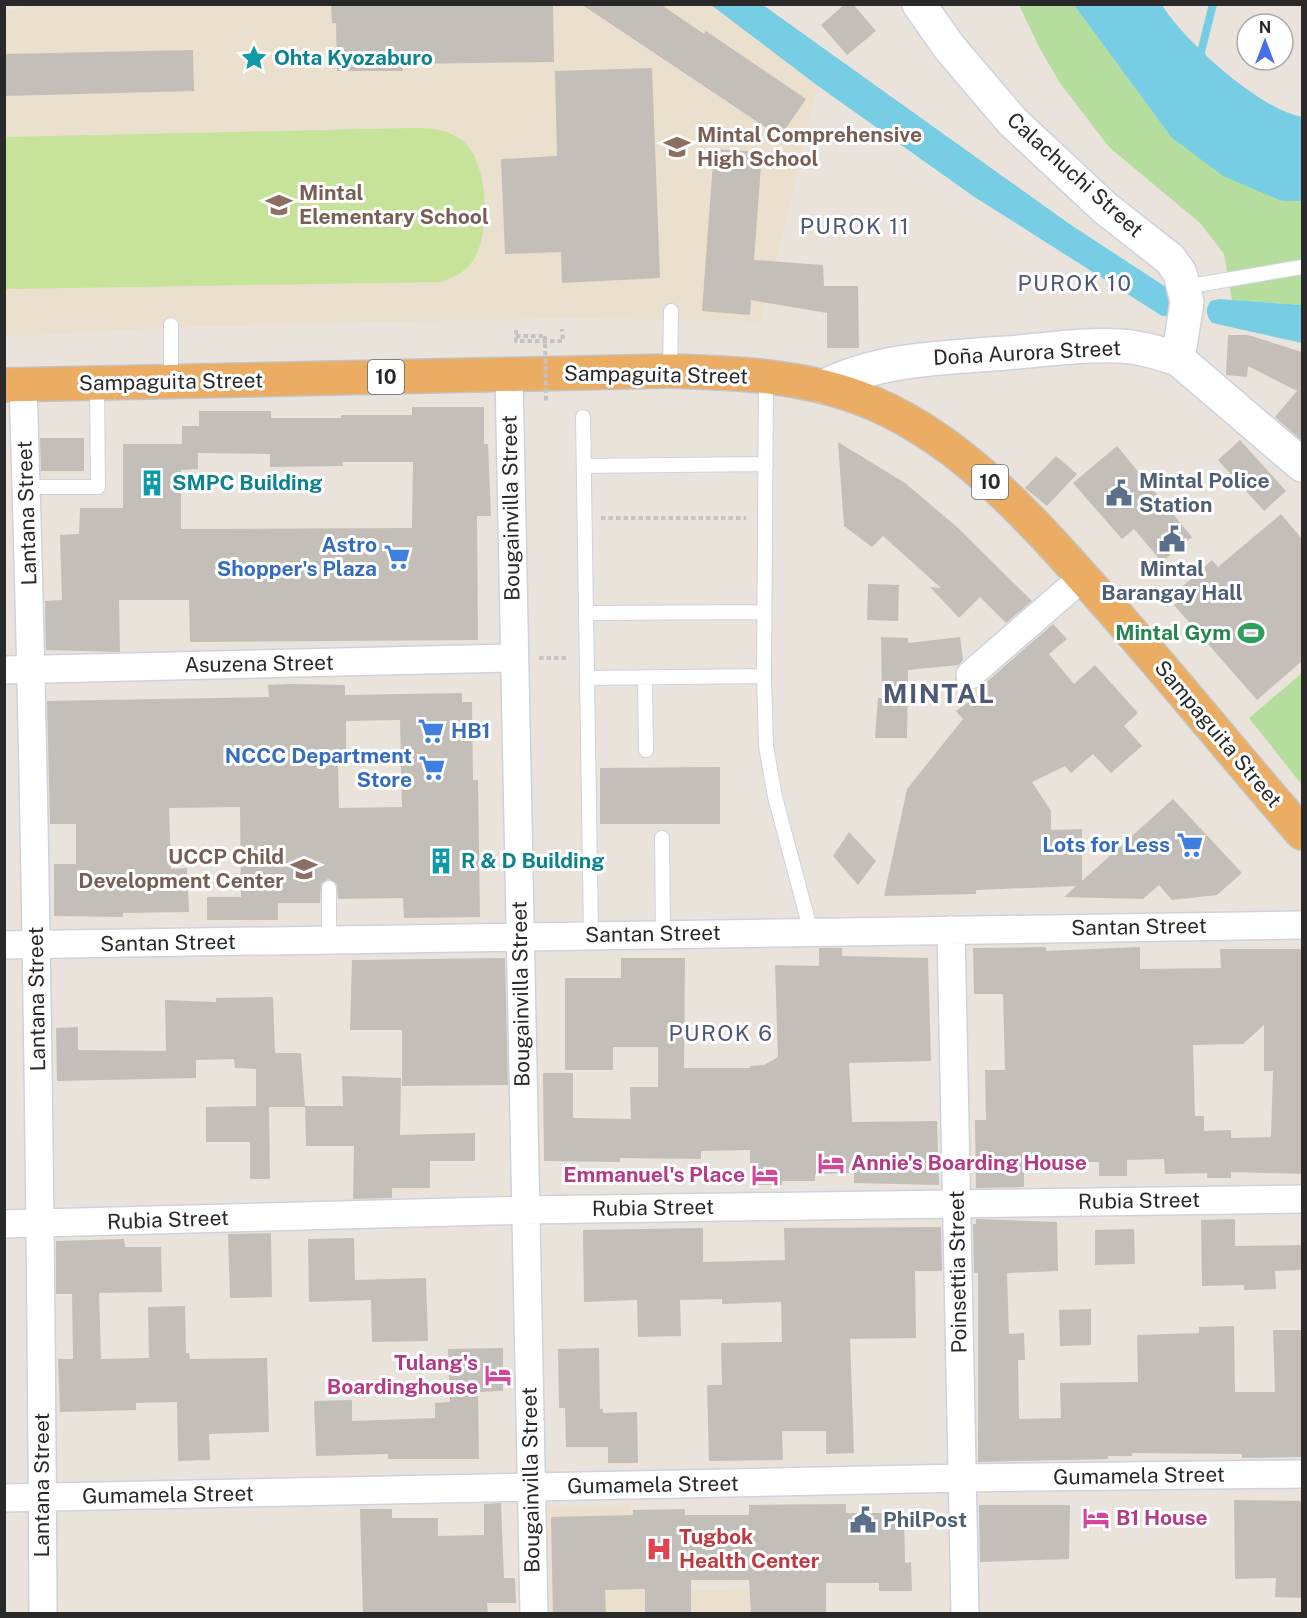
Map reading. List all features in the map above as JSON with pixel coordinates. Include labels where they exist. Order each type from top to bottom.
[{"type":"highway","name":"Sampaguita Street","points":[[14,385],[670,371],[766,377],[823,387],[868,401],[927,431],[999,488],[1083,577],[1302,833]]},
{"type":"main road","name":"Calachuchi Street","points":[[919,4],[949,47],[1012,121],[1088,193],[1170,259],[1180,273],[1185,287],[1187,317],[1178,359]]},
{"type":"main road","name":"Doña Aurora Street","points":[[823,387],[844,376],[886,364],[1076,347],[1121,346],[1178,359],[1302,465]]},
{"type":"street","name":"Bougainvilla Street","points":[[509,375],[534,1614]]},
{"type":"street","name":"Lantana Street","points":[[14,385],[26,487],[31,670],[41,1223],[43,1614]]},
{"type":"street","points":[[970,675],[1083,577]]},
{"type":"street","name":"Asuzena Street","points":[[4,670],[514,658]]},
{"type":"street","name":"Santan Street","points":[[4,945],[1302,925]]},
{"type":"street","name":"Poinsettia Street","points":[[951,930],[965,1614]]},
{"type":"street","name":"Rubia Street","points":[[4,1224],[525,1210],[1302,1199]]},
{"type":"street","name":"Gumamela Street","points":[[4,1498],[962,1478],[1302,1474]]},
{"type":"lane","points":[[1185,287],[1302,267]]},
{"type":"lane","points":[[670,371],[671,311]]},
{"type":"lane","points":[[171,325],[171,381]]},
{"type":"lane","points":[[766,377],[764,612],[766,746],[775,797],[811,932]]},
{"type":"lane","points":[[26,487],[98,487],[97,384]]},
{"type":"lane","points":[[583,417],[591,935]]},
{"type":"lane","points":[[584,466],[766,464]]},
{"type":"lane","points":[[586,613],[764,612]]},
{"type":"lane","points":[[587,678],[764,676]]},
{"type":"lane","points":[[645,678],[646,750]]},
{"type":"lane","points":[[662,838],[663,934]]},
{"type":"lane","points":[[329,888],[329,940]]},
{"type":"path","points":[[516,330],[516,341],[563,341],[562,330]]},
{"type":"path","points":[[516,336],[545,336],[546,403]]},
{"type":"path","points":[[584,519],[765,517]]},
{"type":"path","points":[[514,658],[586,657]]},
{"type":"shaded area","name":"Mintal Elementary School","points":[[45,4],[711,5],[818,86],[761,321],[560,318],[173,327],[5,337],[5,11]]},
{"type":"shaded area","points":[[547,1505],[631,1505],[632,1591],[750,1589],[750,1613],[550,1613]]},
{"type":"green space","points":[[1019,5],[1074,5],[1171,137],[1282,201],[1302,201],[1302,305],[1232,300],[1224,254],[1200,223],[1109,147],[1060,83],[1040,49]]},
{"type":"green space","points":[[413,128],[440,130],[459,138],[473,154],[483,184],[484,219],[478,250],[466,269],[442,282],[5,289],[5,137]]},
{"type":"green space","points":[[1302,673],[1302,785],[1249,718]]},
{"type":"water","points":[[711,5],[763,5],[1071,225],[1172,291],[1170,316],[1162,316],[973,196],[818,86]]},
{"type":"water","points":[[1074,5],[1162,5],[1188,37],[1224,72],[1265,101],[1302,117],[1302,201],[1282,201],[1223,176],[1171,137]]},
{"type":"water","points":[[1219,299],[1302,305],[1302,343],[1212,323],[1208,318],[1207,309],[1211,301]]},
{"type":"building","points":[[331,4],[553,4],[554,62],[403,64],[403,71],[337,71],[336,23],[332,23]]},
{"type":"building","points":[[581,4],[660,4],[704,34],[706,31],[806,99],[780,137]]},
{"type":"building","points":[[845,4],[853,4],[876,31],[847,55],[821,25]]},
{"type":"building","points":[[193,50],[194,91],[4,96],[4,54]]},
{"type":"building","points":[[652,68],[660,278],[562,283],[561,252],[505,254],[501,159],[557,156],[555,71]]},
{"type":"building","points":[[714,149],[762,152],[754,260],[823,265],[824,286],[858,286],[859,348],[827,348],[827,313],[751,300],[750,315],[702,311]]},
{"type":"building","points":[[1228,335],[1248,335],[1302,352],[1302,441],[1275,417],[1297,391],[1248,366],[1247,377],[1226,375]]},
{"type":"building","points":[[412,407],[484,407],[484,444],[488,444],[491,516],[477,516],[478,640],[190,642],[189,600],[119,600],[120,652],[46,650],[45,601],[62,600],[60,535],[79,534],[80,508],[123,508],[123,444],[182,444],[182,426],[199,426],[199,411],[271,411],[271,418],[412,415]],"holes":[[[198,453],[270,454],[270,467],[343,466],[342,462],[413,462],[412,528],[181,529],[181,470],[198,469]]]},
{"type":"building","points":[[40,438],[84,438],[84,471],[41,471]]},
{"type":"building","points":[[1240,440],[1286,491],[1264,511],[1218,460]]},
{"type":"building","points":[[838,442],[905,483],[957,527],[1032,601],[1006,623],[980,597],[959,618],[930,587],[941,588],[883,536],[872,547],[844,526]]},
{"type":"building","name":"Mintal Police Station","points":[[1117,446],[1192,537],[1162,562],[1134,529],[1122,539],[1073,483]]},
{"type":"building","points":[[1056,456],[1077,474],[1047,506],[1025,488]]},
{"type":"building","name":"Mintal Gym","points":[[1281,514],[1302,539],[1302,661],[1257,700],[1174,605],[1189,593],[1183,586],[1212,560],[1218,567]]},
{"type":"building","points":[[868,584],[899,585],[898,621],[867,620]]},
{"type":"building","points":[[1053,624],[1067,639],[1049,654],[1074,684],[1095,665],[1138,713],[1124,726],[1142,746],[1111,773],[1093,754],[1071,773],[1065,766],[1032,782],[1051,811],[1051,830],[1082,829],[1082,881],[1173,799],[1242,873],[1217,895],[1172,900],[1159,885],[1143,899],[1064,897],[1076,886],[976,890],[976,894],[884,896],[907,789],[963,719],[956,711],[986,689],[982,686]]},
{"type":"building","points":[[881,637],[908,638],[908,643],[960,637],[963,660],[959,665],[908,670],[907,738],[875,738],[878,698],[882,698]]},
{"type":"building","points":[[268,685],[345,685],[345,695],[462,693],[462,702],[472,702],[473,780],[478,780],[480,917],[404,918],[403,898],[338,899],[337,884],[328,879],[321,884],[320,903],[278,903],[278,920],[207,920],[207,897],[241,897],[240,807],[169,808],[171,869],[187,868],[189,912],[123,913],[123,917],[54,916],[54,864],[76,864],[76,824],[50,824],[47,701],[269,697]],"holes":[[[400,720],[402,807],[339,808],[338,764],[346,764],[346,721]]]},
{"type":"building","points":[[720,767],[720,824],[600,824],[600,768]]},
{"type":"building","points":[[849,832],[876,861],[858,885],[833,856]]},
{"type":"building","points":[[1046,947],[1046,951],[1140,947],[1140,969],[1221,968],[1220,949],[1302,949],[1302,1174],[1231,1172],[1231,1178],[1207,1178],[1207,1173],[1165,1174],[1164,1159],[1127,1160],[1127,1176],[1099,1176],[1099,1162],[1024,1162],[1024,1187],[976,1188],[975,1120],[986,1120],[985,1070],[1005,1070],[1003,994],[974,994],[973,948]],"holes":[[[1264,1025],[1264,1071],[1273,1071],[1271,1137],[1231,1138],[1231,1130],[1204,1131],[1204,1116],[1195,1116],[1193,1045],[1243,1044]]]},
{"type":"building","points":[[819,948],[842,948],[842,956],[928,958],[931,1061],[849,1063],[852,1122],[937,1121],[939,1185],[854,1183],[854,1173],[815,1174],[815,1181],[782,1181],[782,1185],[750,1185],[750,1150],[701,1151],[701,1159],[620,1158],[620,1162],[544,1161],[543,1073],[573,1073],[573,1118],[631,1119],[630,1087],[658,1087],[658,1047],[613,1047],[613,1070],[565,1070],[565,978],[621,978],[621,958],[685,958],[684,1068],[750,1068],[750,1066],[764,1065],[778,1057],[775,965],[819,966]]},
{"type":"building","points":[[505,958],[508,1085],[402,1086],[402,1030],[350,1030],[352,960]]},
{"type":"building","points":[[273,997],[275,1053],[301,1053],[305,1107],[269,1107],[270,1179],[250,1179],[250,1142],[206,1142],[206,1107],[256,1106],[256,1069],[235,1068],[234,1059],[196,1060],[196,1078],[57,1081],[56,1028],[78,1027],[78,1050],[166,1051],[165,1000],[216,1002],[216,998]]},
{"type":"building","points":[[342,1076],[401,1078],[400,1135],[475,1133],[475,1161],[430,1161],[430,1188],[392,1188],[392,1198],[353,1199],[354,1146],[306,1146],[305,1106],[343,1106]]},
{"type":"building","points":[[976,1219],[1057,1222],[1058,1271],[1007,1273],[1009,1334],[1024,1333],[1025,1360],[1018,1360],[1019,1419],[1061,1418],[1060,1383],[1138,1382],[1137,1335],[1199,1333],[1199,1327],[1234,1326],[1235,1392],[1275,1392],[1273,1330],[1302,1330],[1302,1457],[1242,1458],[1242,1454],[1132,1453],[1132,1456],[1108,1456],[1108,1459],[978,1462],[978,1273],[974,1273],[973,1224],[976,1224]]},
{"type":"building","points":[[1235,1219],[1235,1246],[1302,1245],[1302,1270],[1275,1271],[1276,1289],[1244,1290],[1244,1285],[1202,1286],[1201,1220]]},
{"type":"building","points":[[941,1227],[942,1271],[915,1271],[916,1338],[850,1339],[854,1453],[826,1454],[826,1431],[782,1431],[783,1460],[709,1461],[707,1385],[722,1385],[721,1343],[782,1342],[781,1302],[722,1304],[722,1299],[680,1300],[681,1336],[638,1337],[637,1300],[584,1302],[583,1230],[703,1228],[703,1262],[785,1260],[784,1228]]},
{"type":"building","points":[[1134,1229],[1135,1264],[1095,1265],[1095,1230]]},
{"type":"building","points":[[271,1233],[272,1297],[230,1298],[228,1234]]},
{"type":"building","points":[[354,1238],[355,1280],[426,1278],[428,1341],[372,1342],[371,1300],[309,1302],[308,1239]]},
{"type":"building","points":[[124,1239],[125,1247],[161,1247],[162,1292],[99,1293],[101,1359],[149,1358],[148,1307],[185,1306],[186,1353],[189,1353],[190,1359],[267,1358],[269,1432],[209,1434],[210,1460],[178,1461],[177,1402],[136,1403],[136,1410],[60,1412],[58,1359],[73,1359],[72,1294],[56,1294],[56,1241]]},
{"type":"building","points":[[1091,1309],[1091,1345],[1060,1346],[1059,1310]]},
{"type":"building","points":[[503,1348],[503,1391],[478,1392],[479,1459],[388,1459],[388,1454],[316,1456],[314,1401],[352,1400],[352,1421],[435,1418],[435,1403],[450,1402],[448,1349]]},
{"type":"building","points":[[599,1348],[600,1409],[603,1409],[603,1413],[637,1412],[638,1463],[608,1463],[608,1447],[566,1447],[565,1408],[559,1408],[558,1349]]},
{"type":"building","points":[[1234,1500],[1302,1501],[1302,1598],[1275,1597],[1276,1578],[1235,1579]]},
{"type":"building","points":[[501,1503],[504,1578],[515,1578],[516,1603],[487,1603],[488,1614],[363,1614],[360,1509],[392,1509],[392,1518],[438,1518],[438,1536],[484,1535],[484,1504]]},
{"type":"building","points":[[846,1504],[846,1513],[904,1513],[905,1563],[911,1562],[912,1591],[879,1591],[879,1583],[826,1583],[826,1614],[751,1614],[749,1580],[691,1580],[691,1614],[645,1614],[645,1589],[605,1590],[606,1614],[553,1614],[551,1517],[633,1515],[633,1510],[685,1509],[685,1515],[749,1515],[749,1505]]},
{"type":"building","points":[[979,1505],[1070,1505],[1069,1559],[980,1562]]},
{"type":"waterway","points":[[1202,61],[1201,52],[1213,4]]},
{"type":"place","name":"Ohta Kyozaburo","points":[[254,58]]},
{"type":"place","name":"Mintal Comprehensive High School","points":[[677,147]]},
{"type":"place","name":"Mintal Elementary School","points":[[279,205]]},
{"type":"place","name":"SMPC Building","points":[[152,483]]},
{"type":"place","name":"Mintal Police Station","points":[[1119,493]]},
{"type":"place","name":"Mintal Barangay Hall","points":[[1172,539]]},
{"type":"place","name":"Astro Shopper's Plaza","points":[[397,557]]},
{"type":"place","name":"Mintal Gym","points":[[1251,633]]},
{"type":"place","name":"HB1","points":[[431,731]]},
{"type":"place","name":"NCCC Department Store","points":[[432,768]]},
{"type":"place","name":"Lots for Less","points":[[1190,845]]},
{"type":"place","name":"R & D Building","points":[[441,861]]},
{"type":"place","name":"UCCP Child Development Center","points":[[304,869]]},
{"type":"place","name":"Annie's Boarding House","points":[[831,1163]]},
{"type":"place","name":"Emmanuel's Place","points":[[765,1175]]},
{"type":"place","name":"Tulang's Boardinghouse","points":[[498,1375]]},
{"type":"place","name":"B1 House","points":[[1096,1518]]},
{"type":"place","name":"PhilPost","points":[[863,1520]]},
{"type":"place","name":"Tugbok Health Center","points":[[659,1549]]},
{"type":"district","name":"PUROK 11","points":[[855,226]]},
{"type":"district","name":"PUROK 10","points":[[1075,283]]},
{"type":"district","name":"MINTAL","points":[[939,694]]},
{"type":"district","name":"PUROK 6","points":[[721,1033]]}]
